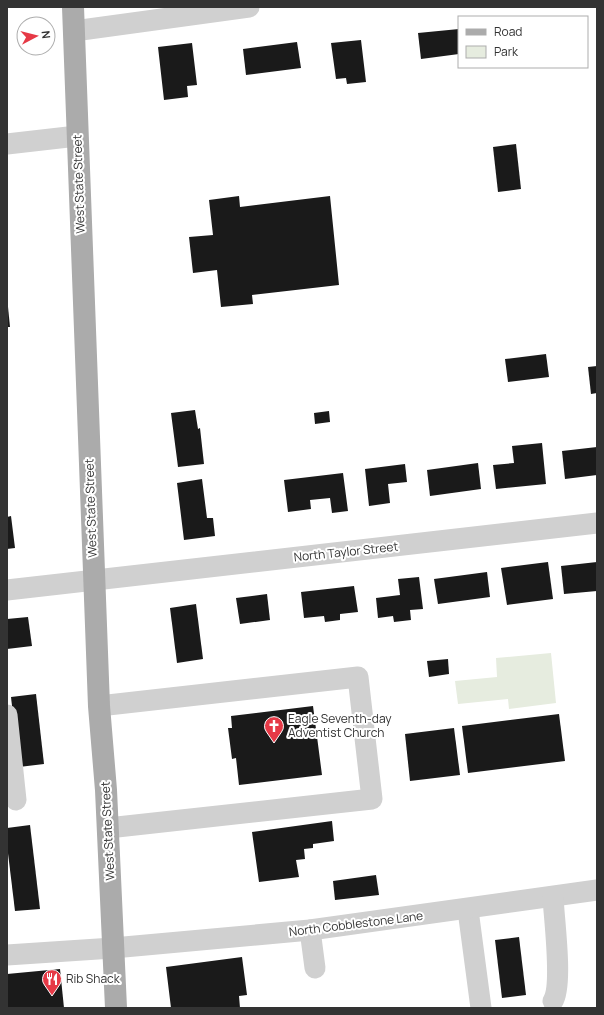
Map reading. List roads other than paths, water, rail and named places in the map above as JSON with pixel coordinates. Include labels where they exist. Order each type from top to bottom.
[{"type":"main road","name":"West State Street","points":[[73,7],[99,706],[108,828],[116,1008]]},
{"type":"street","points":[[74,31],[249,7]]},
{"type":"street","points":[[7,144],[77,136]]},
{"type":"street","name":"North Taylor Street","points":[[7,590],[597,523]]},
{"type":"street","points":[[99,706],[358,677],[372,799],[108,828]]},
{"type":"street","points":[[7,715],[16,800]]},
{"type":"street","name":"North Cobblestone Lane","points":[[7,955],[114,948],[310,930],[468,910],[597,890]]},
{"type":"street","points":[[553,897],[557,988],[557,995],[553,1001]]},
{"type":"street","points":[[468,910],[481,1008]]},
{"type":"street","points":[[310,930],[315,968]]},
{"type":"place","name":"Eagle Seventh-day Adventist Church","points":[[274,743]]},
{"type":"place","name":"Rib Shack","points":[[52,996]]}]
